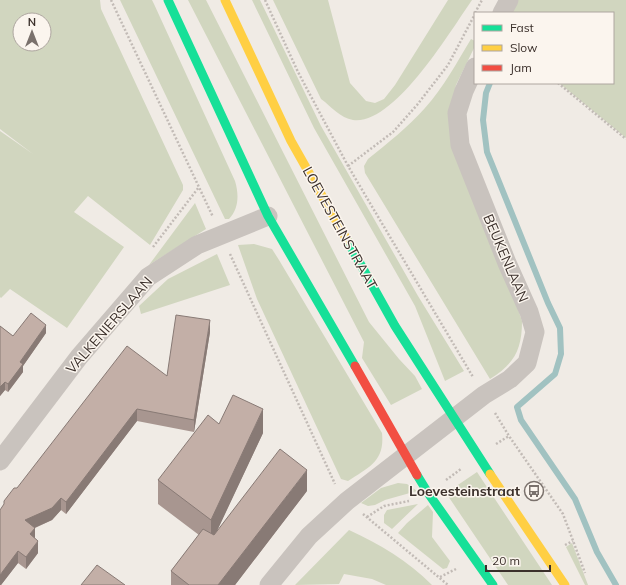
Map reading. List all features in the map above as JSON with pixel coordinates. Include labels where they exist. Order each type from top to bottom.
[{"type":"street","points":[[168,0],[268,216],[428,493],[493,585]]},
{"type":"street","name":"LOEVESTEINSTRAAT","points":[[225,0],[291,141],[395,326],[454,419],[565,585]]},
{"type":"street","points":[[503,12],[509,0]]},
{"type":"street","name":"BEUKENLAAN","points":[[268,585],[309,536],[347,501],[484,395],[510,379],[528,363],[535,332],[529,312],[507,262],[460,145],[457,113],[464,91],[474,69]]},
{"type":"street","name":"VALKENIERSLAAN","points":[[0,461],[79,357],[148,277],[197,245],[268,216]]},
{"type":"path","points":[[111,0],[222,236],[331,479],[347,501],[440,576],[448,585]]},
{"type":"path","points":[[265,0],[298,72],[348,166],[509,436],[562,514],[586,578]]},
{"type":"path","points":[[476,12],[482,0]]},
{"type":"path","points":[[348,166],[393,132],[417,105],[448,65],[474,17]]},
{"type":"path","points":[[559,84],[626,139]]},
{"type":"path","points":[[149,254],[199,187]]},
{"type":"path","points":[[529,492],[542,483]]},
{"type":"path","points":[[564,545],[573,541]]},
{"type":"path","points":[[440,576],[458,568]]},
{"type":"green space","points":[[0,0],[100,0],[101,9],[183,185],[183,190],[150,245],[88,196],[74,212],[124,247],[67,328],[10,289],[1,298],[0,297],[0,131],[33,154],[0,129]]},
{"type":"green space","points":[[120,0],[152,0],[154,4],[235,181],[237,201],[235,211],[229,219],[225,219]]},
{"type":"green space","points":[[188,0],[206,0],[369,322],[415,376],[422,389],[391,405],[362,358],[364,342]]},
{"type":"green space","points":[[252,0],[260,0],[321,126],[418,296],[464,371],[445,381],[415,306],[314,128]]},
{"type":"green space","points":[[273,0],[328,0],[350,83],[366,101],[375,103],[384,99],[395,85],[448,0],[472,0],[436,53],[403,93],[386,108],[369,118],[353,120],[340,115],[321,99]]},
{"type":"green space","points":[[509,0],[626,0],[626,138],[560,84],[614,84],[614,12],[503,12]]},
{"type":"green space","points":[[471,39],[474,40],[474,48],[456,85],[451,114],[522,321],[522,331],[515,355],[505,368],[490,379],[365,173],[364,166],[368,159],[418,115],[432,100]]},
{"type":"green space","points":[[195,203],[206,229],[149,265]]},
{"type":"green space","points":[[254,244],[272,249],[382,433],[381,450],[378,457],[369,467],[348,481],[341,479],[257,299],[238,245]]},
{"type":"green space","points":[[217,254],[230,285],[141,314],[139,306],[168,279]]},
{"type":"green space","points":[[477,472],[552,585],[508,585],[446,493]]},
{"type":"green space","points":[[398,483],[407,484],[417,491],[385,500],[375,505],[368,506],[361,503],[381,488]]},
{"type":"green space","points":[[418,504],[392,529],[384,523],[384,515],[387,510]]},
{"type":"green space","points":[[428,505],[433,512],[432,537],[450,561],[447,568],[443,569],[398,533]]},
{"type":"green space","points":[[349,530],[372,541],[393,554],[413,568],[432,585],[386,585],[372,579],[344,574],[339,584],[295,585]]},
{"type":"green space","points":[[572,543],[588,585],[585,585],[566,547]]},
{"type":"building","points":[[31,313],[46,325],[20,362],[23,364],[8,384],[5,382],[0,387],[0,326],[13,336]]},
{"type":"building","points":[[176,315],[210,320],[194,420],[137,409],[66,502],[61,498],[52,508],[25,520],[35,528],[30,534],[38,541],[26,557],[18,551],[0,575],[0,510],[4,504],[4,501],[14,488],[17,488],[127,346],[167,376]]},
{"type":"building","points":[[233,395],[263,409],[211,520],[158,480],[208,415],[219,424]]},
{"type":"building","points":[[280,449],[307,470],[218,585],[189,585],[171,571],[203,529],[214,535]]},
{"type":"building","points":[[97,565],[125,585],[81,585]]},
{"type":"waterway","points":[[490,84],[486,93],[483,120],[487,152],[548,303],[560,328],[561,354],[555,374],[517,407],[521,420],[575,499],[597,552],[616,585]]},
{"type":"traffic: fast","points":[[168,0],[268,216],[355,366]]},
{"type":"traffic: fast","points":[[347,240],[395,326],[490,474]]},
{"type":"traffic: fast","points":[[417,475],[493,585]]},
{"type":"traffic: slow","points":[[225,0],[291,141],[347,240]]},
{"type":"traffic: slow","points":[[490,474],[565,585]]},
{"type":"traffic: jam","points":[[355,366],[417,475]]},
{"type":"place","name":"Loevesteinstraat","points":[[534,491]]}]
